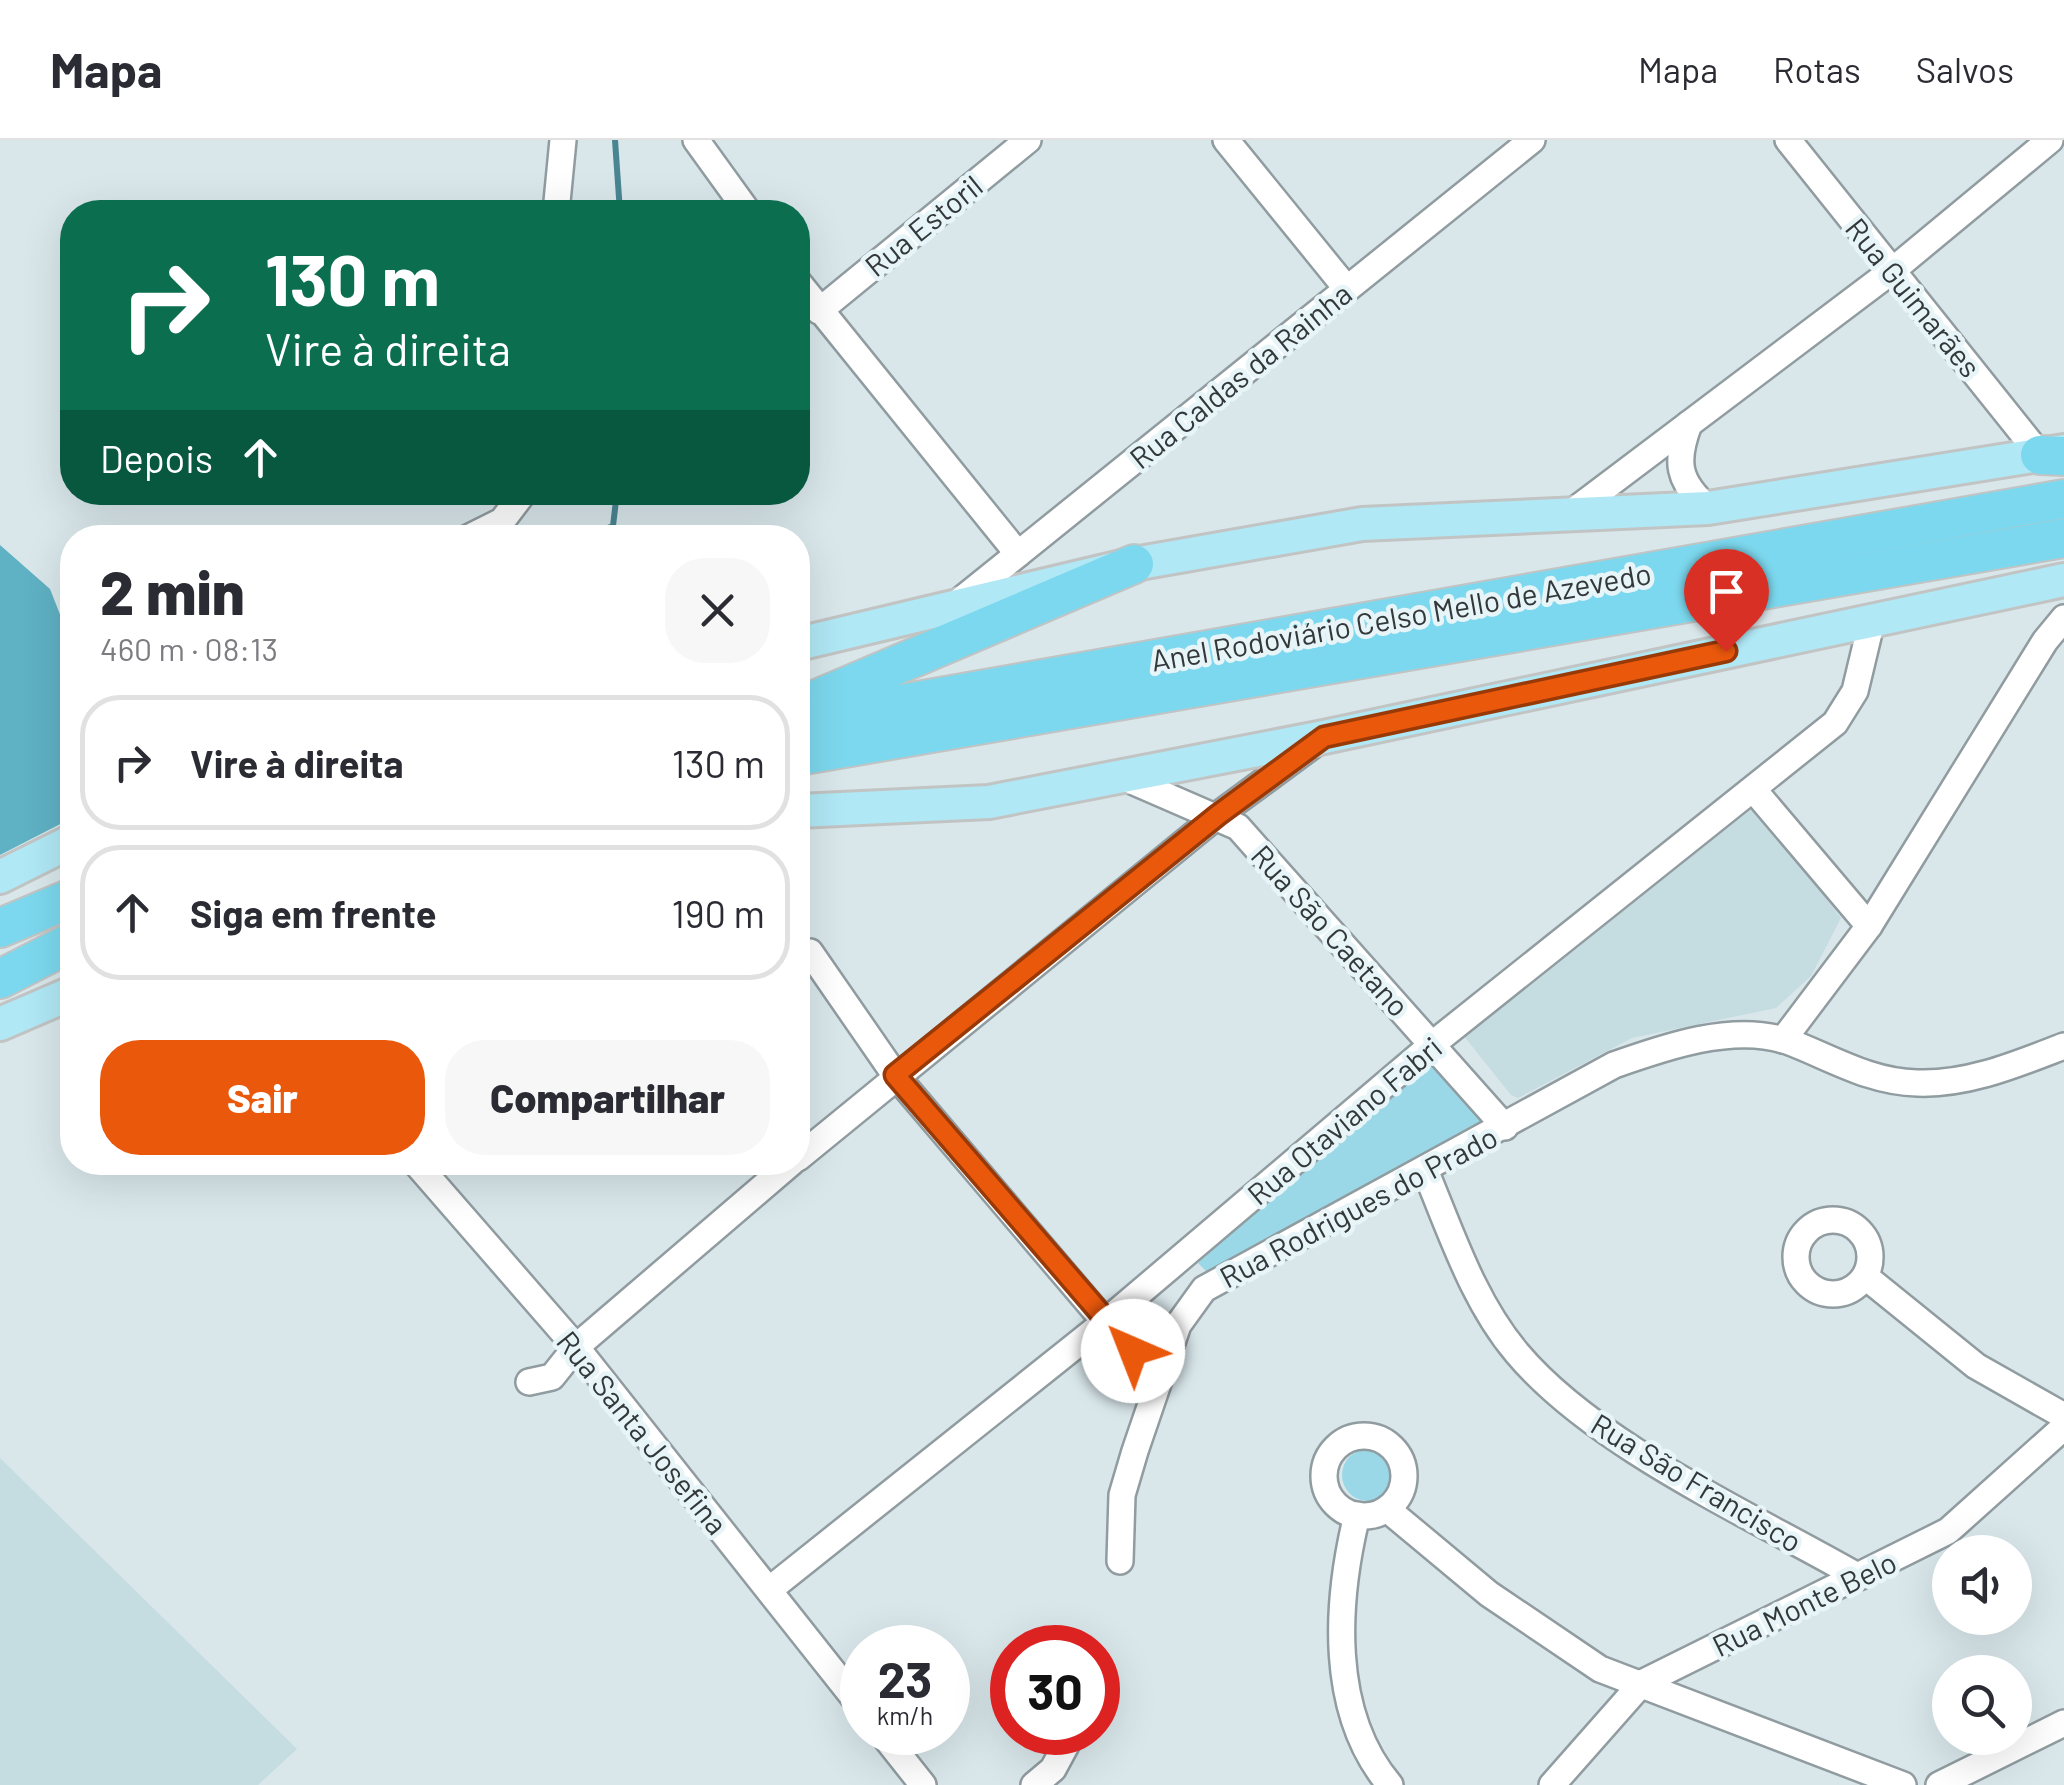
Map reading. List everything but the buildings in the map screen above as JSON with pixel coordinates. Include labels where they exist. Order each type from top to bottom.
[{"type":"highway","name":"Anel Rodoviário Celso Mello de Azevedo","points":[[810,720],[2064,499]]},
{"type":"highway","name":"Anel Rodoviário Celso Mello de Azevedo","points":[[810,754],[2064,538]]},
{"type":"highway","points":[[810,702],[1134,564]]},
{"type":"highway","points":[[0,928],[60,903]]},
{"type":"highway","points":[[0,979],[60,948]]},
{"type":"main road","name":"Anel Rodoviário Celso Mello de Azevedo","points":[[810,641],[1134,564],[1362,524],[1708,508],[2056,454]]},
{"type":"main road","points":[[810,810],[989,802],[1124,778],[2064,580]]},
{"type":"main road","points":[[0,877],[60,847]]},
{"type":"main road","points":[[0,1024],[60,998]]},
{"type":"street","points":[[557,200],[562,140]]},
{"type":"street","points":[[696,140],[739,200]]},
{"type":"street","name":"Rua Estoril","points":[[819,311],[1028,140]]},
{"type":"street","points":[[1226,140],[1347,288]]},
{"type":"street","name":"Rua Caldas da Rainha","points":[[948,610],[1532,140]]},
{"type":"street","name":"Rua Guimarães","points":[[1788,140],[1892,270],[2056,454]]},
{"type":"street","points":[[1567,516],[1892,270],[2050,140]]},
{"type":"street","points":[[810,299],[1018,554]]},
{"type":"street","points":[[1689,424],[1680,449],[1682,480],[1708,508]]},
{"type":"street","points":[[494,525],[514,505]]},
{"type":"street","points":[[1783,1040],[1869,926],[2045,641],[2064,618]]},
{"type":"street","name":"Rua Otaviano Fabri","points":[[769,1590],[1105,1322],[1434,1043],[1835,723],[1848,706],[1872,620]]},
{"type":"street","points":[[810,1147],[1218,815],[1324,737]]},
{"type":"street","name":"Rua São Caetano","points":[[1124,778],[1218,815],[1238,827],[1505,1127]]},
{"type":"street","points":[[1753,790],[1869,926]]},
{"type":"street","points":[[810,952],[895,1075],[1105,1322],[1133,1351],[1163,1370]]},
{"type":"street","name":"Rua Rodrigues do Prado","points":[[1120,1562],[1122,1495],[1178,1325],[1204,1289],[1614,1065],[1664,1048],[1720,1038],[1783,1040],[1872,1077],[1914,1084],[1959,1082],[2064,1046]]},
{"type":"street","name":"Rua São Francisco","points":[[1425,1170],[1480,1300],[1516,1352],[1557,1393],[1603,1431],[1860,1577]]},
{"type":"street","name":"Rua Santa Josefina","points":[[427,1175],[576,1347],[840,1680]]},
{"type":"street","points":[[528,1382],[552,1377],[576,1347],[777,1175]]},
{"type":"street","points":[[1866,1277],[1976,1366],[2064,1416]]},
{"type":"street","name":"Rua Monte Belo","points":[[1552,1785],[1642,1683],[1948,1531],[2064,1427]]},
{"type":"street","points":[[1356,1437],[1386,1442],[1398,1454],[1404,1484],[1387,1509],[1357,1515],[1331,1498],[1325,1468],[1331,1454],[1356,1437]]},
{"type":"street","points":[[1387,1509],[1489,1594],[1600,1669],[1903,1785]]},
{"type":"street","points":[[1357,1515],[1344,1567],[1340,1640],[1358,1728],[1390,1785]]},
{"type":"street","points":[[1939,1785],[2064,1723]]},
{"type":"street","points":[[900,1755],[923,1785]]},
{"type":"street","points":[[1034,1785],[1053,1769],[1061,1755]]},
{"type":"shaded area","points":[[0,545],[50,589],[60,614],[60,824],[0,855]]},
{"type":"shaded area","points":[[1749,810],[1759,811],[1841,918],[1811,976],[1776,1008],[1632,1038],[1518,1098],[1511,1095],[1463,1035]]},
{"type":"shaded area","points":[[1427,1057],[1486,1124],[1207,1272],[1198,1263]]},
{"type":"shaded area","points":[[1368,1449],[1386,1457],[1394,1475],[1386,1493],[1368,1501],[1350,1493],[1342,1475],[1350,1457]]},
{"type":"shaded area","points":[[0,1458],[297,1749],[258,1785],[0,1785]]},
{"type":"waterway","points":[[615,140],[619,200]]},
{"type":"waterway","points":[[613,525],[615,505]]},
{"type":"route","points":[[1133,1351],[895,1075],[1218,815],[1324,737],[1726,651]]}]
